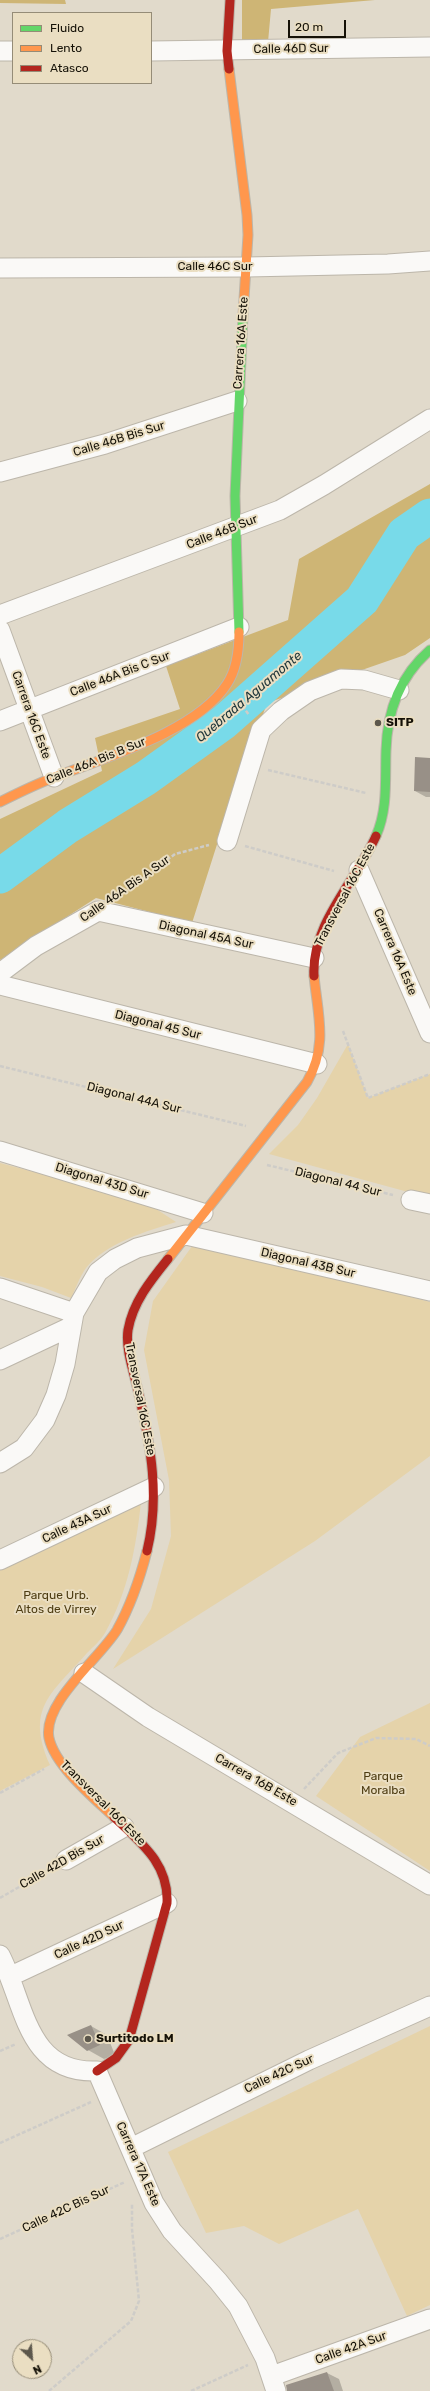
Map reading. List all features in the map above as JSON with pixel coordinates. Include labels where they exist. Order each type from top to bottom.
[{"type":"street","name":"Carrera 16A Este","points":[[227,685],[234,668],[239,627],[233,529],[237,401],[247,268],[248,215],[227,51],[230,0]]},
{"type":"street","name":"Calle 46D Sur","points":[[152,51],[430,47]]},
{"type":"street","points":[[0,51],[12,51]]},
{"type":"street","name":"Calle 46C Sur","points":[[0,268],[247,268],[388,264],[430,261]]},
{"type":"street","name":"Calle 46B Bis Sur","points":[[0,472],[105,444],[237,401]]},
{"type":"street","name":"Calle 46B Sur","points":[[0,615],[233,529],[302,498],[430,419]]},
{"type":"street","name":"Calle 46A Bis C Sur","points":[[0,721],[239,627]]},
{"type":"street","name":"Carrera 16C Este","points":[[0,630],[54,777]]},
{"type":"street","points":[[227,841],[261,730],[281,711],[310,691],[341,679],[364,680],[399,690],[414,664],[430,650]]},
{"type":"street","name":"Calle 46A Bis B Sur","points":[[0,802],[54,777],[126,751],[153,738],[205,706],[227,685]]},
{"type":"street","name":"Transversal 16C Este","points":[[97,2071],[113,2062],[121,2055],[129,2040],[167,1903],[167,1881],[160,1866],[150,1851],[60,1760],[49,1738],[49,1722],[61,1698],[84,1673],[112,1636],[128,1609],[138,1583],[150,1540],[154,1511],[152,1458],[127,1339],[129,1322],[134,1306],[154,1276],[307,1082],[317,1064],[322,1042],[314,958],[319,940],[330,918],[357,874],[383,816],[386,798],[387,737],[390,717],[399,690]]},
{"type":"street","name":"Carrera 16A Este","points":[[357,874],[430,1033]]},
{"type":"street","name":"Diagonal 45A Sur","points":[[98,911],[314,958]]},
{"type":"street","name":"Calle 46A Bis A Sur","points":[[0,973],[36,946],[98,911]]},
{"type":"street","name":"Diagonal 45 Sur","points":[[0,985],[317,1064]]},
{"type":"street","name":"Diagonal 43D Sur","points":[[0,1151],[203,1213]]},
{"type":"street","points":[[411,1200],[430,1204]]},
{"type":"street","points":[[0,1463],[24,1448],[45,1420],[56,1395],[65,1364],[72,1320],[98,1272],[115,1259],[137,1248],[186,1235]]},
{"type":"street","name":"Diagonal 43B Sur","points":[[186,1235],[430,1291]]},
{"type":"street","points":[[0,1288],[72,1320]]},
{"type":"street","points":[[0,1360],[72,1320]]},
{"type":"street","name":"Calle 43A Sur","points":[[0,1560],[154,1488]]},
{"type":"street","name":"Carrera 16B Este","points":[[84,1673],[148,1717],[294,1802],[430,1885]]},
{"type":"street","name":"Calle 42D Bis Sur","points":[[66,1860],[124,1826]]},
{"type":"street","name":"Calle 42D Sur","points":[[11,1976],[167,1903]]},
{"type":"street","points":[[0,1955],[11,1976],[25,2020],[33,2036],[41,2047],[58,2064],[77,2070],[97,2071]]},
{"type":"street","name":"Calle 42C Sur","points":[[131,2148],[302,2063],[430,2006]]},
{"type":"street","name":"Carrera 17A Este","points":[[97,2071],[154,2203],[172,2231],[218,2281],[238,2306],[265,2358],[274,2384]]},
{"type":"street","name":"Calle 42A Sur","points":[[274,2384],[430,2319]]},
{"type":"path","points":[[238,700],[249,714]]},
{"type":"path","points":[[250,765],[386,798]]},
{"type":"path","points":[[227,841],[357,874]]},
{"type":"path","name":"Calle 46A Bis A Sur","points":[[98,911],[175,854],[227,841]]},
{"type":"path","name":"Diagonal 44A Sur","points":[[0,1066],[268,1131]]},
{"type":"path","points":[[368,1098],[430,1074]]},
{"type":"path","name":"Diagonal 44 Sur","points":[[245,1160],[411,1200]]},
{"type":"path","points":[[294,1802],[338,1753],[376,1738],[416,1738],[430,1746]]},
{"type":"path","points":[[0,1793],[60,1760]]},
{"type":"path","name":"Calle 42D Bis Sur","points":[[0,1898],[66,1860]]},
{"type":"path","points":[[0,2143],[108,2095]]},
{"type":"path","name":"Calle 42C Bis Sur","points":[[0,2239],[126,2181]]},
{"type":"path","points":[[49,2391],[131,2321],[139,2302],[132,2229],[132,2200]]},
{"type":"path","points":[[191,2391],[265,2358]]},
{"type":"green space","points":[[348,1044],[368,1098],[430,1074],[430,1198],[269,1154],[298,1125],[317,1098]]},
{"type":"green space","points":[[0,1163],[144,1201],[176,1222],[128,1239],[94,1259],[80,1278],[71,1298],[42,1287],[0,1276]]},
{"type":"green space","points":[[195,1242],[430,1302],[430,1456],[315,1541],[113,1669],[151,1609],[171,1536],[169,1480],[144,1350],[153,1301]]},
{"type":"green space","name":"Parque Urb. Altos de Virrey","points":[[141,1502],[130,1569],[120,1602],[113,1617],[101,1638],[53,1691],[41,1715],[40,1729],[43,1746],[50,1765],[0,1791],[0,1568]]},
{"type":"green space","name":"Parque Moralba","points":[[430,1703],[430,1871],[316,1796],[360,1737]]},
{"type":"green space","points":[[430,2026],[430,2305],[407,2316],[358,2209],[279,2244],[244,2226],[206,2233],[168,2152]]},
{"type":"shaded area","points":[[0,0],[65,0],[66,4],[0,3]]},
{"type":"shaded area","points":[[242,0],[375,0],[271,9],[268,42],[242,43]]},
{"type":"shaded area","points":[[430,484],[430,638],[405,655],[267,703],[220,835],[192,923],[96,898],[0,960],[0,819],[102,771],[95,738],[180,709],[166,666],[288,620],[299,559]]},
{"type":"building","points":[[415,757],[430,758],[430,792],[414,791]]},
{"type":"building","points":[[91,2025],[100,2045],[87,2051],[67,2035]]},
{"type":"building","points":[[327,2372],[334,2391],[287,2391],[286,2385]]},
{"type":"waterway","name":"Quebrada Aguamonte","points":[[0,876],[68,826],[146,778],[224,722],[362,600],[404,534],[430,516]]},
{"type":"traffic: fast","points":[[239,632],[235,496],[243,315]]},
{"type":"traffic: fast","points":[[376,836],[380,826],[384,805],[387,737],[392,709],[403,683],[411,671],[430,650]]},
{"type":"traffic: slow","points":[[229,69],[247,215],[248,235],[243,315]]},
{"type":"traffic: slow","points":[[0,802],[48,780],[148,741],[194,716],[213,701],[227,684],[237,659],[239,632]]},
{"type":"traffic: slow","points":[[168,1259],[307,1082],[318,1055],[320,1030],[314,976]]},
{"type":"traffic: slow","points":[[114,1817],[76,1781],[59,1759],[49,1738],[49,1724],[54,1710],[63,1696],[117,1630],[135,1591],[147,1551]]},
{"type":"traffic: jam","points":[[229,69],[227,51],[230,0]]},
{"type":"traffic: jam","points":[[314,976],[315,957],[327,921],[376,836]]},
{"type":"traffic: jam","points":[[147,1551],[153,1511],[152,1472],[147,1433],[129,1354],[127,1338],[130,1320],[138,1301],[149,1283],[168,1259]]},
{"type":"traffic: jam","points":[[97,2071],[116,2058],[129,2040],[167,1903],[163,1876],[158,1865],[151,1854],[134,1835],[114,1817]]},
{"type":"place","name":"SITP","points":[[378,723]]},
{"type":"place","name":"Surtitodo LM","points":[[88,2039]]}]
